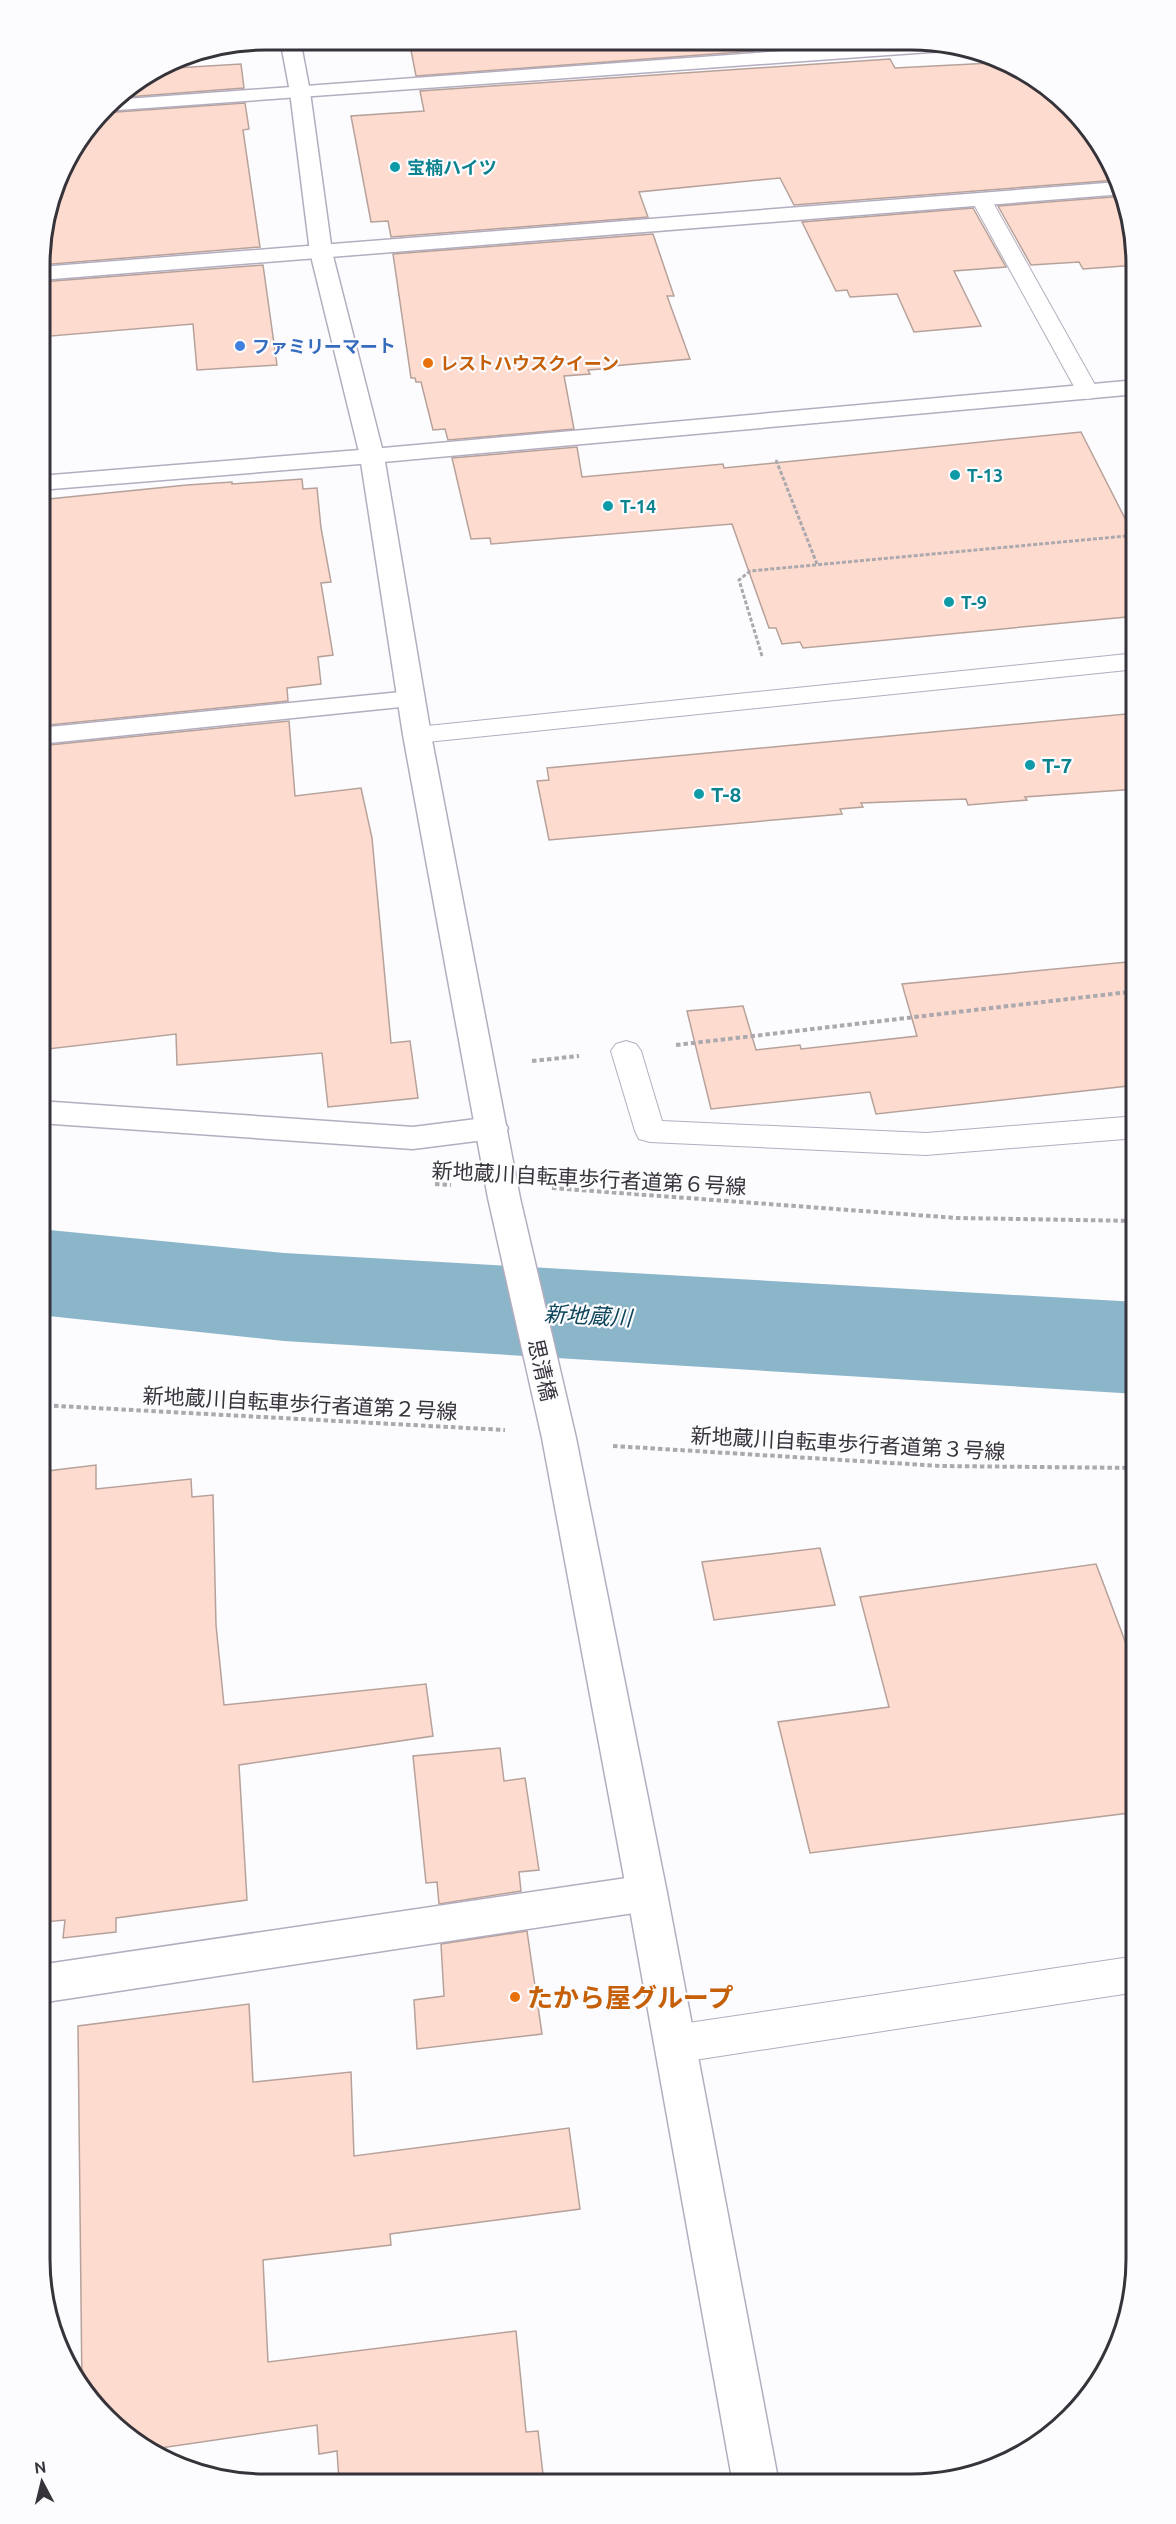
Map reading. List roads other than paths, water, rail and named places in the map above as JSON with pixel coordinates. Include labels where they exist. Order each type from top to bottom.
[{"type":"street","name":"思清橋","points":[[292,50],[300,92],[321,252],[372,456],[417,735],[504,1192],[559,1438],[675,2044],[754,2474]]},
{"type":"street","points":[[121,105],[876,50]]},
{"type":"street","points":[[50,273],[1112,189]]},
{"type":"street","points":[[50,482],[372,456],[1126,388]]},
{"type":"street","points":[[50,734],[411,699]]},
{"type":"street","points":[[50,1113],[413,1138],[492,1128]]},
{"type":"street","points":[[50,1982],[646,1893]]},
{"type":"lane","points":[[981,199],[1088,392]]},
{"type":"lane","points":[[417,735],[1126,662]]},
{"type":"lane","points":[[626,1050],[650,1131],[926,1144],[1126,1128]]},
{"type":"lane","points":[[675,2044],[1126,1976]]},
{"type":"waterway","name":"新地蔵川","points":[[50,1273],[284,1297],[1126,1347]]},
{"type":"place","name":"宝楠ハイツ","points":[[395,167]]},
{"type":"place","name":"ファミリーマート","points":[[240,346]]},
{"type":"place","name":"レストハウスクイーン","points":[[428,363]]},
{"type":"place","name":"T-13","points":[[955,475]]},
{"type":"place","name":"T-14","points":[[608,506]]},
{"type":"place","name":"T-9","points":[[949,602]]},
{"type":"place","name":"T-7","points":[[1030,765]]},
{"type":"place","name":"T-8","points":[[699,794]]},
{"type":"place","name":"たから屋グループ","points":[[515,1997]]}]
